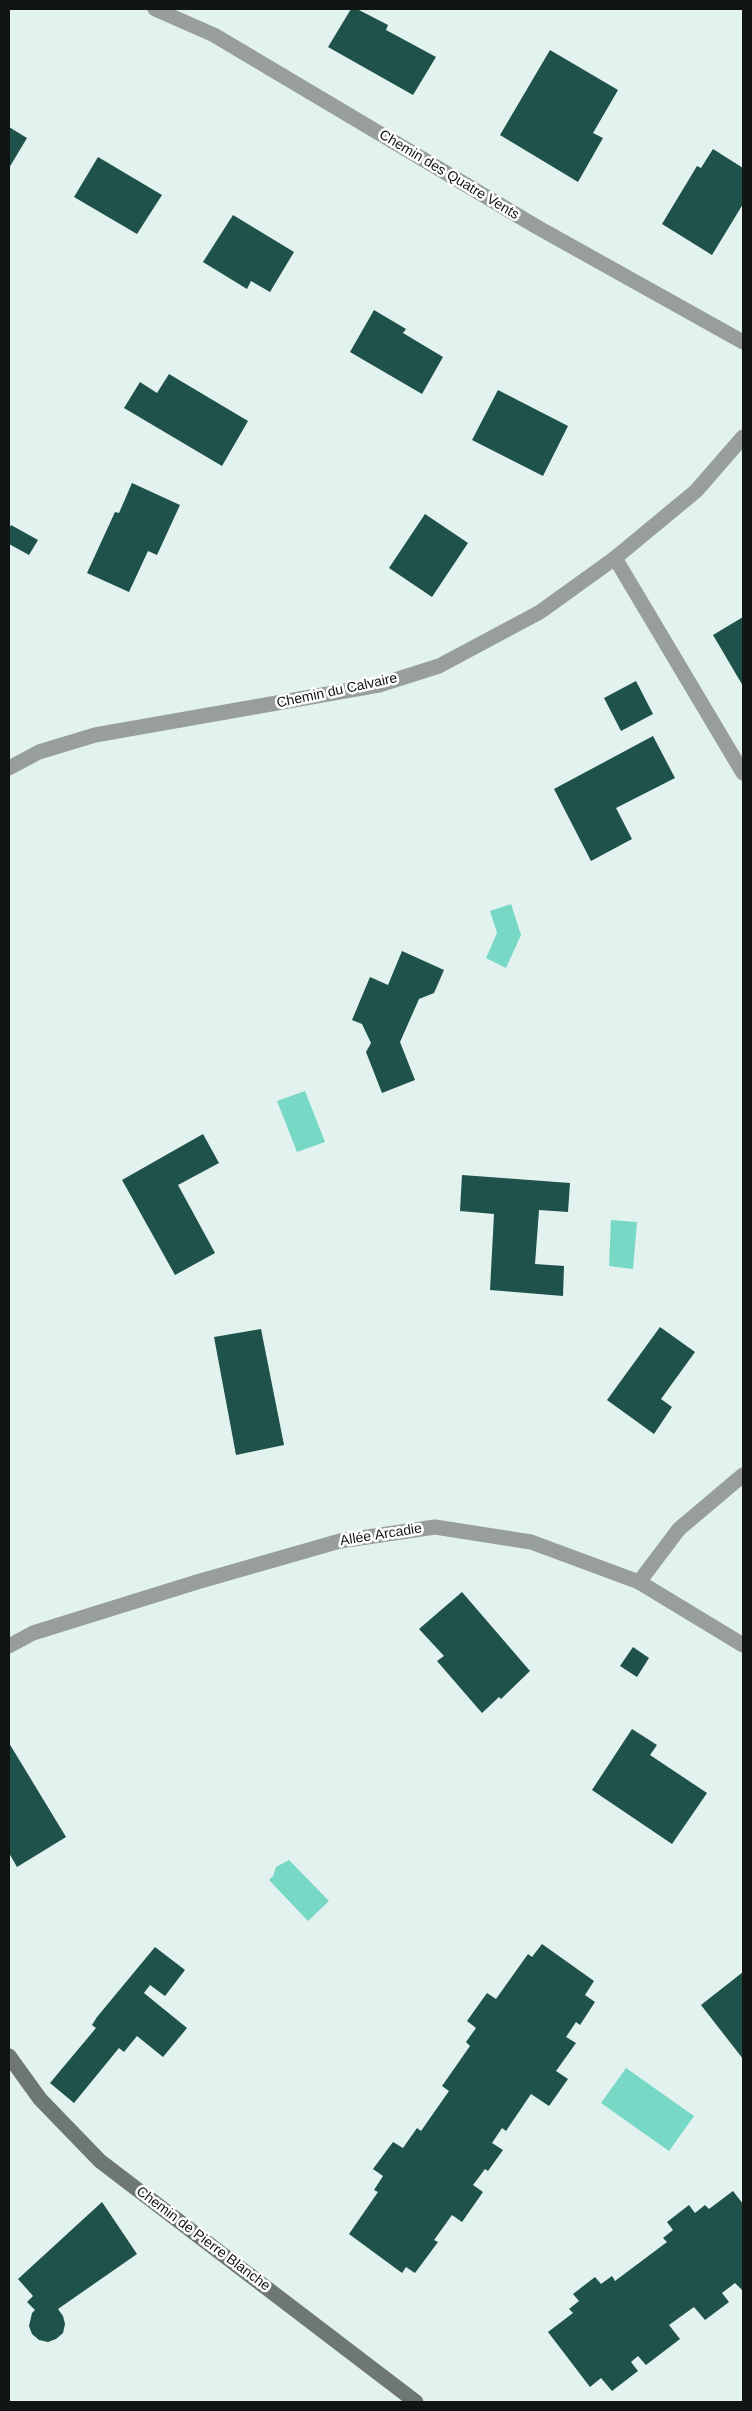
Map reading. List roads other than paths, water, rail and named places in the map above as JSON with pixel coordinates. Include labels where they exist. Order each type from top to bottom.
[{"type":"street","name":"Chemin des Quatre Vents","points":[[155,9],[214,35],[537,227],[743,342]]},
{"type":"street","name":"Chemin du Calvaire","points":[[9,768],[39,752],[95,735],[378,685],[439,666],[540,612],[615,558],[696,491],[743,437]]},
{"type":"street","points":[[615,558],[743,773]]},
{"type":"street","points":[[639,1582],[679,1529],[743,1476]]},
{"type":"street","name":"Allée Arcadie","points":[[9,1646],[33,1633],[196,1582],[340,1541],[435,1527],[531,1542],[639,1582],[743,1645]]},
{"type":"street","name":"Chemin de Pierre Blanche","points":[[9,2056],[40,2099],[100,2161],[416,2402]]}]
